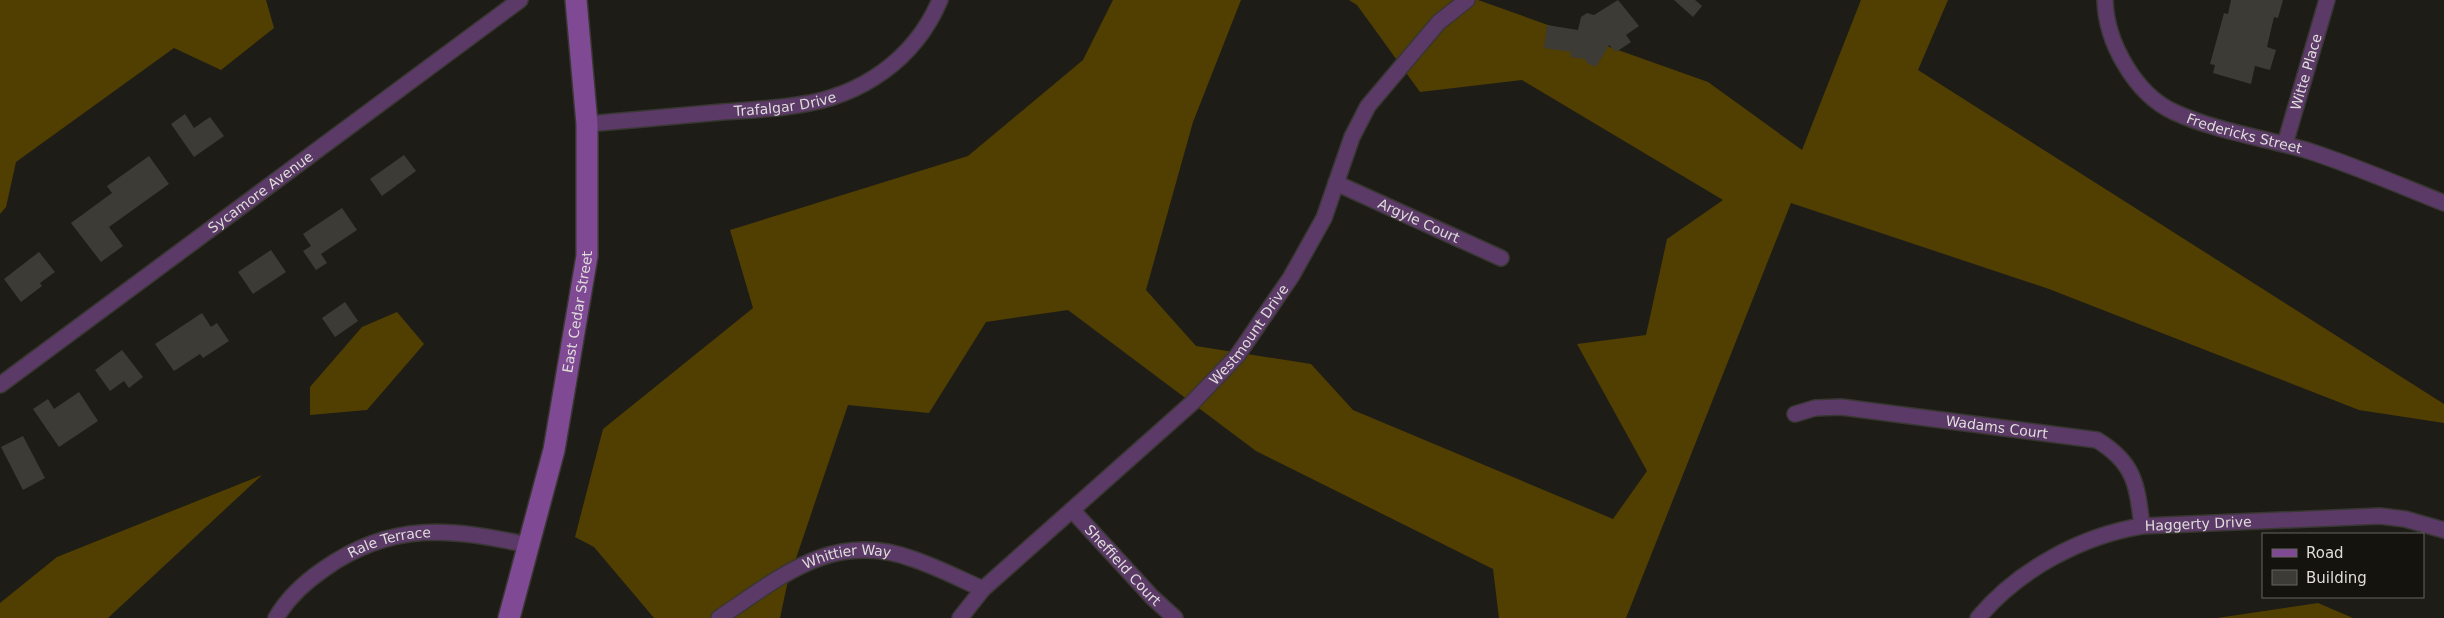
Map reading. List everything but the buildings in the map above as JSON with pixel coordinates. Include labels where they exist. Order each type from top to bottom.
[{"type":"main road","name":"East Cedar Street","points":[[508,618],[554,450],[587,256],[586,124],[576,0]]},
{"type":"street","name":"Sycamore Avenue","points":[[0,385],[520,0]]},
{"type":"street","name":"Trafalgar Drive","points":[[586,124],[799,105],[844,94],[887,70],[913,46],[932,18],[940,0]]},
{"type":"street","name":"Westmount Drive","points":[[960,618],[983,589],[1192,403],[1237,356],[1291,277],[1324,218],[1352,137],[1368,106],[1439,22],[1467,0]]},
{"type":"street","name":"Fredericks Street","points":[[2105,0],[2105,13],[2113,39],[2124,62],[2149,94],[2172,111],[2194,120],[2285,144],[2343,162],[2444,202]]},
{"type":"street","name":"Witte Place","points":[[2285,144],[2327,0]]},
{"type":"street","name":"Argyle Court","points":[[1336,183],[1501,258]]},
{"type":"street","name":"Wadams Court","points":[[1795,414],[1815,408],[1842,408],[2097,440],[2114,450],[2130,468],[2138,490],[2142,526]]},
{"type":"street","name":"Sheffield Court","points":[[1072,510],[1152,597],[1175,618]]},
{"type":"street","name":"Haggerty Drive","points":[[1978,618],[2011,587],[2045,562],[2079,543],[2113,531],[2142,526],[2380,516],[2405,519],[2444,530]]},
{"type":"street","name":"Rale Terrace","points":[[276,618],[283,606],[313,577],[340,558],[375,542],[402,534],[455,532],[480,534],[528,545]]},
{"type":"street","name":"Whittier Way","points":[[719,618],[777,579],[810,560],[841,551],[874,551],[912,558],[983,589]]},
{"type":"shaded area","points":[[0,0],[266,0],[274,28],[221,70],[174,48],[16,162],[6,207],[0,214]]},
{"type":"shaded area","points":[[1113,0],[1241,0],[1193,122],[1146,290],[1196,346],[1311,364],[1353,410],[1613,519],[1647,471],[1577,344],[1646,335],[1667,239],[1723,200],[1522,80],[1420,92],[1357,5],[1349,0],[1478,0],[1708,82],[1802,150],[1861,0],[1948,0],[1918,70],[2444,404],[2444,423],[2359,410],[2049,289],[1791,203],[1626,618],[1499,618],[1493,569],[1256,451],[1068,310],[986,322],[929,413],[848,405],[787,585],[780,618],[654,618],[594,547],[575,537],[603,429],[753,308],[730,230],[968,156],[1083,60]]},
{"type":"shaded area","points":[[397,312],[424,344],[367,410],[310,415],[310,387],[362,327]]},
{"type":"shaded area","points":[[262,475],[108,618],[0,618],[0,603],[57,557]]},
{"type":"shaded area","points":[[2318,603],[2353,618],[2217,618]]}]
